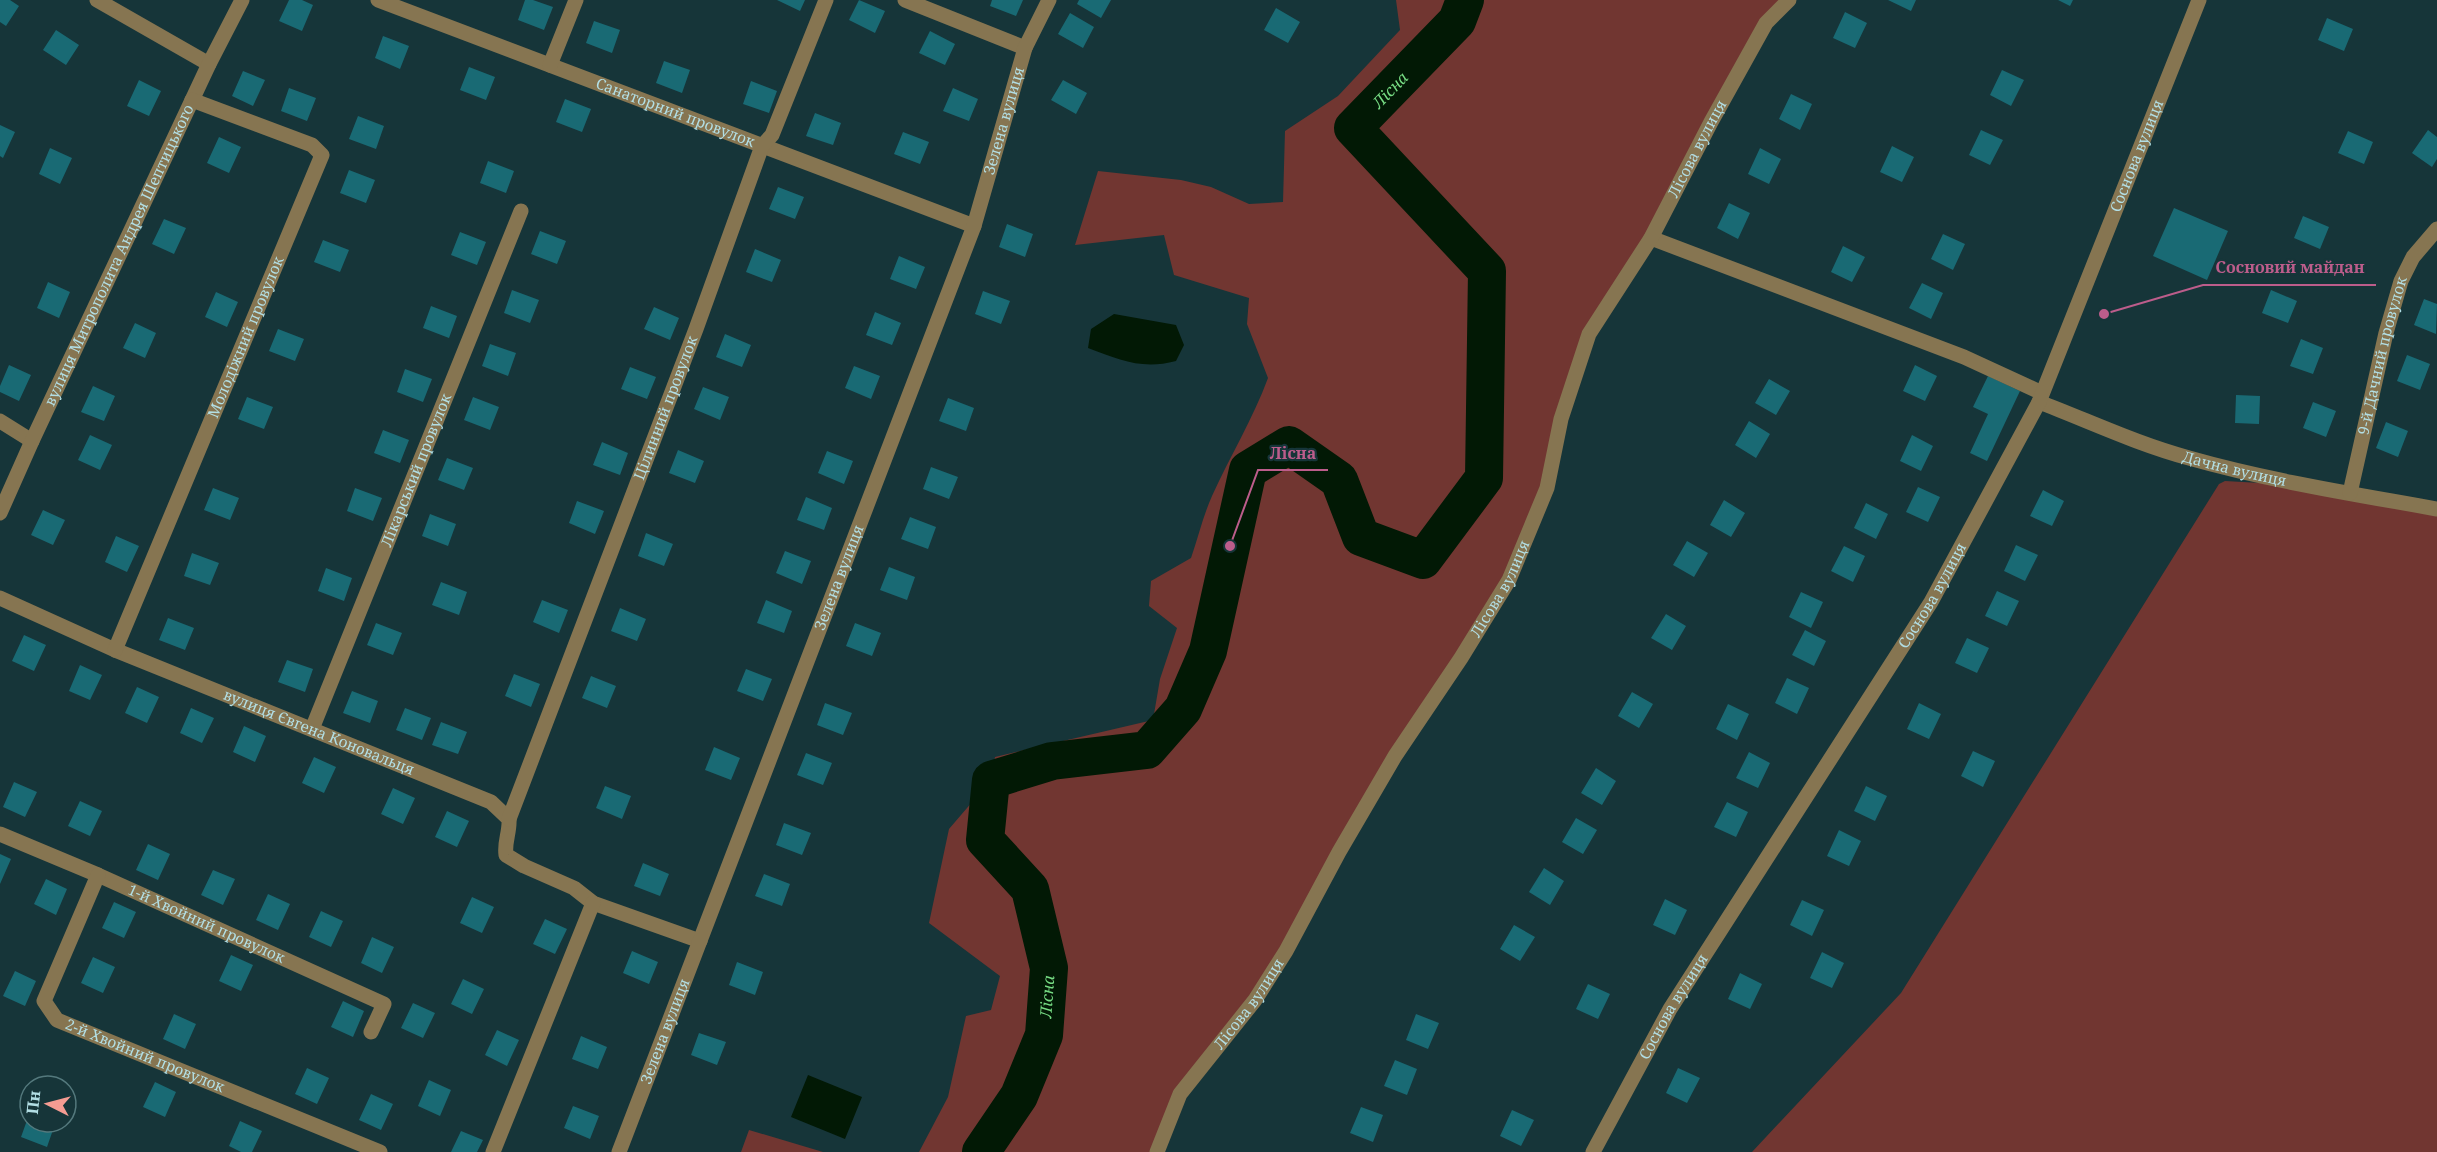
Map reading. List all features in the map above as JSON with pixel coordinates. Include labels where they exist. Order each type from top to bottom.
[{"type":"street","points":[[97,0],[209,64]]},
{"type":"street","name":"вулиця Митрополита Андрея Шептицького","points":[[0,513],[192,100],[242,0]]},
{"type":"street","name":"Санаторний провулок","points":[[378,0],[974,226]]},
{"type":"street","points":[[550,65],[576,0]]},
{"type":"street","name":"Цілинний провулок","points":[[509,819],[696,329],[762,146],[772,135],[826,0]]},
{"type":"street","points":[[905,0],[1025,48]]},
{"type":"street","name":"Зелена вулиця","points":[[618,1152],[974,226],[1025,48],[1049,0]]},
{"type":"street","name":"Лісова вулиця","points":[[1157,1152],[1180,1094],[1256,1000],[1286,951],[1339,852],[1395,756],[1461,658],[1509,580],[1547,488],[1561,418],[1589,334],[1651,238],[1710,122],[1766,23],[1789,0]]},
{"type":"street","name":"Соснова вулиця","points":[[1593,1152],[1670,1009],[1931,602],[2040,398],[2199,0]]},
{"type":"street","name":"Молодіжний провулок","points":[[115,650],[322,155],[312,146],[192,100]]},
{"type":"street","name":"Лікарський провулок","points":[[312,729],[521,211]]},
{"type":"street","name":"9-й Дачний провулок","points":[[2350,493],[2386,333],[2401,281],[2413,257],[2437,229]]},
{"type":"street","name":"Дачна вулиця","points":[[1651,238],[1964,357],[2040,398],[2127,439],[2190,459],[2437,509]]},
{"type":"street","points":[[0,421],[32,441]]},
{"type":"street","name":"вулиця Євгена Коновальця","points":[[0,598],[115,650],[491,802],[509,819]]},
{"type":"street","points":[[509,819],[506,855],[524,866],[567,885],[593,903],[700,941]]},
{"type":"street","name":"1-й Хвойний провулок","points":[[0,834],[98,875],[384,1004],[370,1032]]},
{"type":"street","name":"2-й Хвойний провулок","points":[[98,875],[44,1001],[57,1020],[380,1152]]},
{"type":"street","points":[[493,1152],[593,903]]},
{"type":"shaded area","points":[[1396,0],[1789,0],[1766,23],[1589,334],[1547,488],[1509,580],[1286,951],[1180,1094],[1157,1152],[919,1152],[948,1097],[966,1016],[991,1010],[1000,976],[929,923],[949,829],[991,780],[995,757],[1153,720],[1160,679],[1177,628],[1149,606],[1151,581],[1191,558],[1212,496],[1268,378],[1247,324],[1249,298],[1174,275],[1164,235],[1075,245],[1098,171],[1181,180],[1211,187],[1249,204],[1283,202],[1285,131],[1338,96],[1400,30]]},
{"type":"shaded area","points":[[1114,314],[1176,325],[1184,345],[1176,361],[1164,364],[1142,364],[1121,360],[1088,348],[1091,329]]},
{"type":"shaded area","points":[[2225,481],[2278,484],[2437,515],[2437,1152],[1752,1152],[1901,993],[2219,484]]},
{"type":"shaded area","points":[[808,1075],[862,1097],[845,1139],[791,1117]]},
{"type":"shaded area","points":[[749,1130],[823,1152],[741,1152]]},
{"type":"building","points":[[0,0],[10,0],[19,6],[6,26],[0,22]]},
{"type":"building","points":[[289,0],[302,0],[313,5],[302,31],[279,21]]},
{"type":"building","points":[[525,0],[533,0],[553,7],[544,30],[518,20]]},
{"type":"building","points":[[777,0],[805,0],[800,11]]},
{"type":"building","points":[[859,0],[885,11],[875,33],[849,20]]},
{"type":"building","points":[[992,0],[1023,0],[1016,16],[990,6]]},
{"type":"building","points":[[1079,0],[1111,0],[1101,18],[1077,4]]},
{"type":"building","points":[[1888,0],[1916,0],[1911,11]]},
{"type":"building","points":[[2058,0],[2073,0],[2070,6]]},
{"type":"building","points":[[1276,8],[1300,22],[1288,43],[1264,30]]},
{"type":"building","points":[[1845,12],[1867,23],[1855,48],[1833,38]]},
{"type":"building","points":[[1070,13],[1094,27],[1083,48],[1058,34]]},
{"type":"building","points":[[2327,18],[2353,29],[2344,51],[2318,40]]},
{"type":"building","points":[[594,21],[620,30],[612,53],[586,43]]},
{"type":"building","points":[[56,30],[79,45],[66,65],[43,50]]},
{"type":"building","points":[[930,31],[955,44],[945,65],[919,53]]},
{"type":"building","points":[[383,36],[409,46],[400,69],[375,58]]},
{"type":"building","points":[[664,61],[690,70],[682,93],[656,83]]},
{"type":"building","points":[[469,67],[495,77],[486,100],[460,90]]},
{"type":"building","points":[[2002,70],[2024,80],[2011,106],[1990,95]]},
{"type":"building","points":[[243,71],[265,80],[253,106],[232,96]]},
{"type":"building","points":[[139,80],[161,91],[149,116],[127,106]]},
{"type":"building","points":[[1063,80],[1087,93],[1076,114],[1051,100]]},
{"type":"building","points":[[751,81],[777,91],[769,113],[743,104]]},
{"type":"building","points":[[289,88],[316,98],[307,121],[281,111]]},
{"type":"building","points":[[953,88],[978,99],[969,121],[943,111]]},
{"type":"building","points":[[1791,94],[1812,104],[1800,130],[1779,119]]},
{"type":"building","points":[[565,99],[591,109],[582,132],[556,122]]},
{"type":"building","points":[[815,113],[841,123],[833,145],[806,136]]},
{"type":"building","points":[[358,116],[384,126],[376,149],[349,139]]},
{"type":"building","points":[[0,125],[15,132],[3,158],[0,156]]},
{"type":"building","points":[[1981,130],[2003,140],[1990,165],[1969,155]]},
{"type":"building","points":[[2428,130],[2437,137],[2437,159],[2432,167],[2412,153]]},
{"type":"building","points":[[2348,131],[2373,142],[2364,164],[2338,153]]},
{"type":"building","points":[[903,132],[929,142],[920,164],[894,154]]},
{"type":"building","points":[[219,137],[241,147],[229,173],[207,163]]},
{"type":"building","points":[[1892,146],[1914,157],[1902,182],[1880,172]]},
{"type":"building","points":[[50,148],[72,158],[60,184],[39,174]]},
{"type":"building","points":[[1760,148],[1781,159],[1769,184],[1748,174]]},
{"type":"building","points":[[488,161],[514,171],[506,193],[480,183]]},
{"type":"building","points":[[349,170],[375,180],[366,203],[340,193]]},
{"type":"building","points":[[778,187],[804,197],[795,219],[769,209]]},
{"type":"building","points":[[1729,203],[1750,213],[1738,239],[1717,228]]},
{"type":"building","points":[[2174,208],[2228,231],[2207,280],[2153,256]]},
{"type":"building","points":[[2303,216],[2329,227],[2320,249],[2294,238]]},
{"type":"building","points":[[164,219],[186,228],[174,254],[152,244]]},
{"type":"building","points":[[1007,224],[1033,234],[1025,257],[999,247]]},
{"type":"building","points":[[540,231],[566,241],[557,264],[531,254]]},
{"type":"building","points":[[460,232],[486,242],[477,265],[451,255]]},
{"type":"building","points":[[1943,234],[1965,244],[1953,270],[1931,259]]},
{"type":"building","points":[[323,240],[349,250],[340,272],[314,262]]},
{"type":"building","points":[[1843,246],[1865,257],[1852,282],[1831,272]]},
{"type":"building","points":[[755,249],[781,260],[772,282],[746,272]]},
{"type":"building","points":[[899,256],[925,267],[916,289],[890,279]]},
{"type":"building","points":[[48,282],[70,292],[59,318],[37,308]]},
{"type":"building","points":[[1922,283],[1943,293],[1931,319],[1909,308]]},
{"type":"building","points":[[512,290],[539,300],[530,323],[504,313]]},
{"type":"building","points":[[2271,290],[2297,301],[2288,323],[2262,313]]},
{"type":"building","points":[[983,291],[1010,301],[1001,324],[975,314]]},
{"type":"building","points":[[216,292],[238,302],[227,327],[205,317]]},
{"type":"building","points":[[2424,299],[2437,304],[2436,334],[2414,325]]},
{"type":"building","points":[[431,306],[457,316],[449,338],[423,328]]},
{"type":"building","points":[[654,307],[679,318],[670,340],[644,329]]},
{"type":"building","points":[[875,312],[901,323],[892,345],[866,335]]},
{"type":"building","points":[[135,323],[156,333],[145,358],[123,348]]},
{"type":"building","points":[[278,329],[304,339],[295,361],[269,351]]},
{"type":"building","points":[[725,334],[751,345],[742,367],[716,357]]},
{"type":"building","points":[[2301,339],[2323,348],[2313,374],[2290,366]]},
{"type":"building","points":[[490,344],[516,353],[508,376],[482,366]]},
{"type":"building","points":[[2407,355],[2430,364],[2420,390],[2397,381]]},
{"type":"building","points":[[9,365],[31,375],[19,401],[0,392],[0,386]]},
{"type":"building","points":[[1915,365],[1937,376],[1925,401],[1903,391]]},
{"type":"building","points":[[854,366],[880,376],[871,399],[845,388]]},
{"type":"building","points":[[630,367],[656,377],[647,399],[621,389]]},
{"type":"building","points":[[405,369],[432,379],[423,402],[397,392]]},
{"type":"building","points":[[1988,376],[2020,391],[1987,461],[1970,453],[1988,414],[1973,407]]},
{"type":"building","points":[[1769,379],[1790,391],[1776,415],[1755,403]]},
{"type":"building","points":[[93,386],[115,396],[104,421],[81,412]]},
{"type":"building","points":[[703,387],[729,397],[720,420],[694,409]]},
{"type":"building","points":[[2236,395],[2260,396],[2259,424],[2235,423]]},
{"type":"building","points":[[247,397],[273,407],[264,429],[238,419]]},
{"type":"building","points":[[473,397],[499,407],[490,430],[464,420]]},
{"type":"building","points":[[948,398],[974,408],[966,431],[939,421]]},
{"type":"building","points":[[2313,402],[2336,411],[2326,437],[2303,428]]},
{"type":"building","points":[[1749,421],[1770,434],[1756,458],[1735,445]]},
{"type":"building","points":[[2386,422],[2408,431],[2398,457],[2376,448]]},
{"type":"building","points":[[383,430],[409,440],[400,463],[374,453]]},
{"type":"building","points":[[90,435],[112,445],[100,470],[78,460]]},
{"type":"building","points":[[1912,435],[1933,446],[1921,471],[1900,461]]},
{"type":"building","points":[[602,442],[628,453],[620,475],[593,465]]},
{"type":"building","points":[[678,450],[704,461],[695,483],[669,473]]},
{"type":"building","points":[[827,451],[853,461],[844,484],[818,473]]},
{"type":"building","points":[[447,458],[473,468],[464,490],[438,480]]},
{"type":"building","points":[[931,467],[958,477],[949,499],[923,489]]},
{"type":"building","points":[[1918,487],[1940,497],[1928,522],[1906,512]]},
{"type":"building","points":[[213,488],[239,498],[230,520],[204,510]]},
{"type":"building","points":[[355,488],[382,498],[373,521],[347,511]]},
{"type":"building","points":[[2043,490],[2064,501],[2052,526],[2030,516]]},
{"type":"building","points":[[806,497],[832,508],[824,530],[797,520]]},
{"type":"building","points":[[1724,500],[1745,513],[1731,537],[1710,525]]},
{"type":"building","points":[[577,501],[604,511],[595,534],[569,523]]},
{"type":"building","points":[[1866,503],[1888,514],[1876,539],[1854,528]]},
{"type":"building","points":[[43,510],[65,520],[53,545],[31,535]]},
{"type":"building","points":[[430,514],[456,524],[448,546],[422,536]]},
{"type":"building","points":[[910,517],[936,527],[928,549],[901,539]]},
{"type":"building","points":[[646,533],[673,544],[664,566],[638,556]]},
{"type":"building","points":[[116,536],[139,546],[127,572],[105,562]]},
{"type":"building","points":[[1687,541],[1708,553],[1694,577],[1673,565]]},
{"type":"building","points":[[2016,545],[2038,555],[2025,581],[2004,571]]},
{"type":"building","points":[[1844,546],[1865,556],[1853,582],[1831,571]]},
{"type":"building","points":[[785,551],[811,561],[802,584],[776,573]]},
{"type":"building","points":[[192,553],[219,563],[210,585],[184,576]]},
{"type":"building","points":[[889,567],[915,577],[907,600],[880,590]]},
{"type":"building","points":[[326,568],[352,578],[344,601],[318,591]]},
{"type":"building","points":[[441,582],[467,592],[459,615],[432,605]]},
{"type":"building","points":[[1997,591],[2019,601],[2007,626],[1985,616]]},
{"type":"building","points":[[1801,592],[1823,602],[1811,628],[1789,617]]},
{"type":"building","points":[[542,600],[568,610],[559,633],[533,622]]},
{"type":"building","points":[[766,600],[792,611],[784,633],[757,623]]},
{"type":"building","points":[[620,608],[646,619],[637,641],[611,631]]},
{"type":"building","points":[[1666,614],[1686,626],[1672,650],[1651,638]]},
{"type":"building","points":[[168,618],[194,628],[185,650],[159,640]]},
{"type":"building","points":[[376,623],[402,633],[393,655],[367,645]]},
{"type":"building","points":[[855,623],[881,633],[872,656],[846,646]]},
{"type":"building","points":[[1805,630],[1826,641],[1814,666],[1792,655]]},
{"type":"building","points":[[24,635],[46,645],[34,671],[12,661]]},
{"type":"building","points":[[1967,638],[1989,648],[1977,673],[1955,663]]},
{"type":"building","points":[[287,660],[313,669],[305,692],[278,682]]},
{"type":"building","points":[[80,665],[102,675],[90,700],[69,691]]},
{"type":"building","points":[[746,669],[772,679],[763,701],[737,691]]},
{"type":"building","points":[[514,674],[540,684],[531,707],[505,696]]},
{"type":"building","points":[[591,676],[616,686],[607,708],[582,698]]},
{"type":"building","points":[[1787,678],[1809,688],[1797,714],[1775,703]]},
{"type":"building","points":[[137,687],[159,697],[147,723],[125,713]]},
{"type":"building","points":[[352,691],[378,701],[370,723],[343,713]]},
{"type":"building","points":[[1632,692],[1653,704],[1639,728],[1618,716]]},
{"type":"building","points":[[825,703],[852,713],[843,735],[817,725]]},
{"type":"building","points":[[1919,703],[1941,714],[1929,739],[1907,729]]},
{"type":"building","points":[[1728,704],[1749,714],[1737,740],[1716,729]]},
{"type":"building","points":[[191,708],[214,718],[202,743],[180,733]]},
{"type":"building","points":[[405,708],[431,718],[422,740],[396,730]]},
{"type":"building","points":[[441,722],[467,732],[458,754],[432,745]]},
{"type":"building","points":[[244,726],[266,736],[255,762],[233,752]]},
{"type":"building","points":[[714,747],[740,758],[731,780],[705,770]]},
{"type":"building","points":[[1973,751],[1995,761],[1983,787],[1961,776]]},
{"type":"building","points":[[1749,752],[1770,763],[1758,788],[1736,778]]},
{"type":"building","points":[[806,753],[832,763],[823,785],[797,775]]},
{"type":"building","points":[[314,757],[336,767],[324,793],[302,783]]},
{"type":"building","points":[[1596,768],[1616,781],[1602,805],[1581,793]]},
{"type":"building","points":[[14,782],[37,792],[25,817],[3,807]]},
{"type":"building","points":[[605,786],[631,796],[622,819],[596,808]]},
{"type":"building","points":[[1866,786],[1887,796],[1875,821],[1854,811]]},
{"type":"building","points":[[393,788],[415,798],[403,824],[381,814]]},
{"type":"building","points":[[80,801],[102,811],[90,836],[68,826]]},
{"type":"building","points":[[1727,802],[1748,812],[1736,837],[1714,827]]},
{"type":"building","points":[[447,811],[469,821],[457,847],[435,837]]},
{"type":"building","points":[[1576,818],[1597,830],[1583,854],[1562,842]]},
{"type":"building","points":[[784,823],[811,833],[802,855],[776,845]]},
{"type":"building","points":[[1839,830],[1861,841],[1849,866],[1827,856]]},
{"type":"building","points":[[148,844],[170,854],[158,880],[136,870]]},
{"type":"building","points":[[0,854],[11,859],[0,884]]},
{"type":"building","points":[[643,863],[669,874],[660,896],[634,886]]},
{"type":"building","points":[[1544,868],[1564,881],[1550,905],[1529,892]]},
{"type":"building","points":[[213,870],[235,879],[223,905],[201,895]]},
{"type":"building","points":[[764,874],[790,884],[782,906],[755,896]]},
{"type":"building","points":[[46,879],[67,889],[56,915],[34,904]]},
{"type":"building","points":[[268,894],[290,904],[278,930],[256,920]]},
{"type":"building","points":[[472,897],[494,907],[482,933],[460,923]]},
{"type":"building","points":[[1665,899],[1687,910],[1675,935],[1653,925]]},
{"type":"building","points":[[1802,900],[1824,910],[1812,936],[1790,925]]},
{"type":"building","points":[[114,902],[136,912],[124,938],[102,928]]},
{"type":"building","points":[[321,911],[343,921],[331,947],[309,937]]},
{"type":"building","points":[[545,919],[567,929],[555,954],[533,944]]},
{"type":"building","points":[[1514,925],[1535,937],[1520,961],[1500,949]]},
{"type":"building","points":[[372,937],[394,947],[382,973],[361,963]]},
{"type":"building","points":[[632,951],[658,962],[649,984],[623,973]]},
{"type":"building","points":[[1822,952],[1844,963],[1832,988],[1810,978]]},
{"type":"building","points":[[231,955],[253,965],[241,991],[219,981]]},
{"type":"building","points":[[93,957],[115,967],[103,993],[81,983]]},
{"type":"building","points":[[737,962],[763,972],[755,995],[729,985]]},
{"type":"building","points":[[15,971],[36,981],[25,1006],[3,996]]},
{"type":"building","points":[[1740,973],[1762,984],[1750,1009],[1728,999]]},
{"type":"building","points":[[463,979],[484,989],[472,1014],[451,1004]]},
{"type":"building","points":[[1588,984],[1610,994],[1598,1019],[1576,1009]]},
{"type":"building","points":[[343,1001],[364,1011],[353,1037],[331,1027]]},
{"type":"building","points":[[413,1003],[435,1013],[423,1038],[401,1028]]},
{"type":"building","points":[[174,1014],[196,1024],[185,1049],[163,1039]]},
{"type":"building","points":[[1416,1014],[1439,1023],[1428,1049],[1406,1040]]},
{"type":"building","points":[[497,1030],[519,1040],[507,1066],[485,1055]]},
{"type":"building","points":[[699,1033],[726,1042],[717,1065],[691,1055]]},
{"type":"building","points":[[581,1036],[607,1047],[598,1069],[572,1059]]},
{"type":"building","points":[[1395,1060],[1417,1069],[1407,1095],[1384,1086]]},
{"type":"building","points":[[307,1068],[329,1078],[317,1104],[295,1094]]},
{"type":"building","points":[[1678,1068],[1700,1078],[1687,1103],[1666,1093]]},
{"type":"building","points":[[429,1080],[451,1090],[440,1116],[418,1106]]},
{"type":"building","points":[[155,1082],[176,1092],[165,1117],[143,1107]]},
{"type":"building","points":[[371,1094],[393,1104],[381,1130],[359,1120]]},
{"type":"building","points":[[573,1106],[599,1116],[590,1139],[564,1128]]},
{"type":"building","points":[[1361,1107],[1383,1115],[1373,1142],[1350,1133]]},
{"type":"building","points":[[1512,1110],[1534,1120],[1521,1146],[1500,1136]]},
{"type":"building","points":[[240,1121],[262,1131],[252,1152],[241,1152],[229,1146]]},
{"type":"building","points":[[461,1131],[483,1140],[477,1152],[451,1152]]},
{"type":"building","points":[[22,1134],[52,1134],[47,1147],[21,1137]]},
{"type":"waterway","name":"Лісна","points":[[981,1152],[1019,1096],[1044,1035],[1049,968],[1030,889],[985,840],[991,780],[1052,761],[1147,750],[1183,709],[1208,651],[1248,470],[1289,445],[1339,480],[1361,537],[1423,560],[1484,478],[1487,271],[1353,128],[1457,21],[1465,0]]},
{"type":"place","name":"Сосновий майдан","points":[[2104,314]]},
{"type":"place","name":"Лісна","points":[[1230,546]]}]
